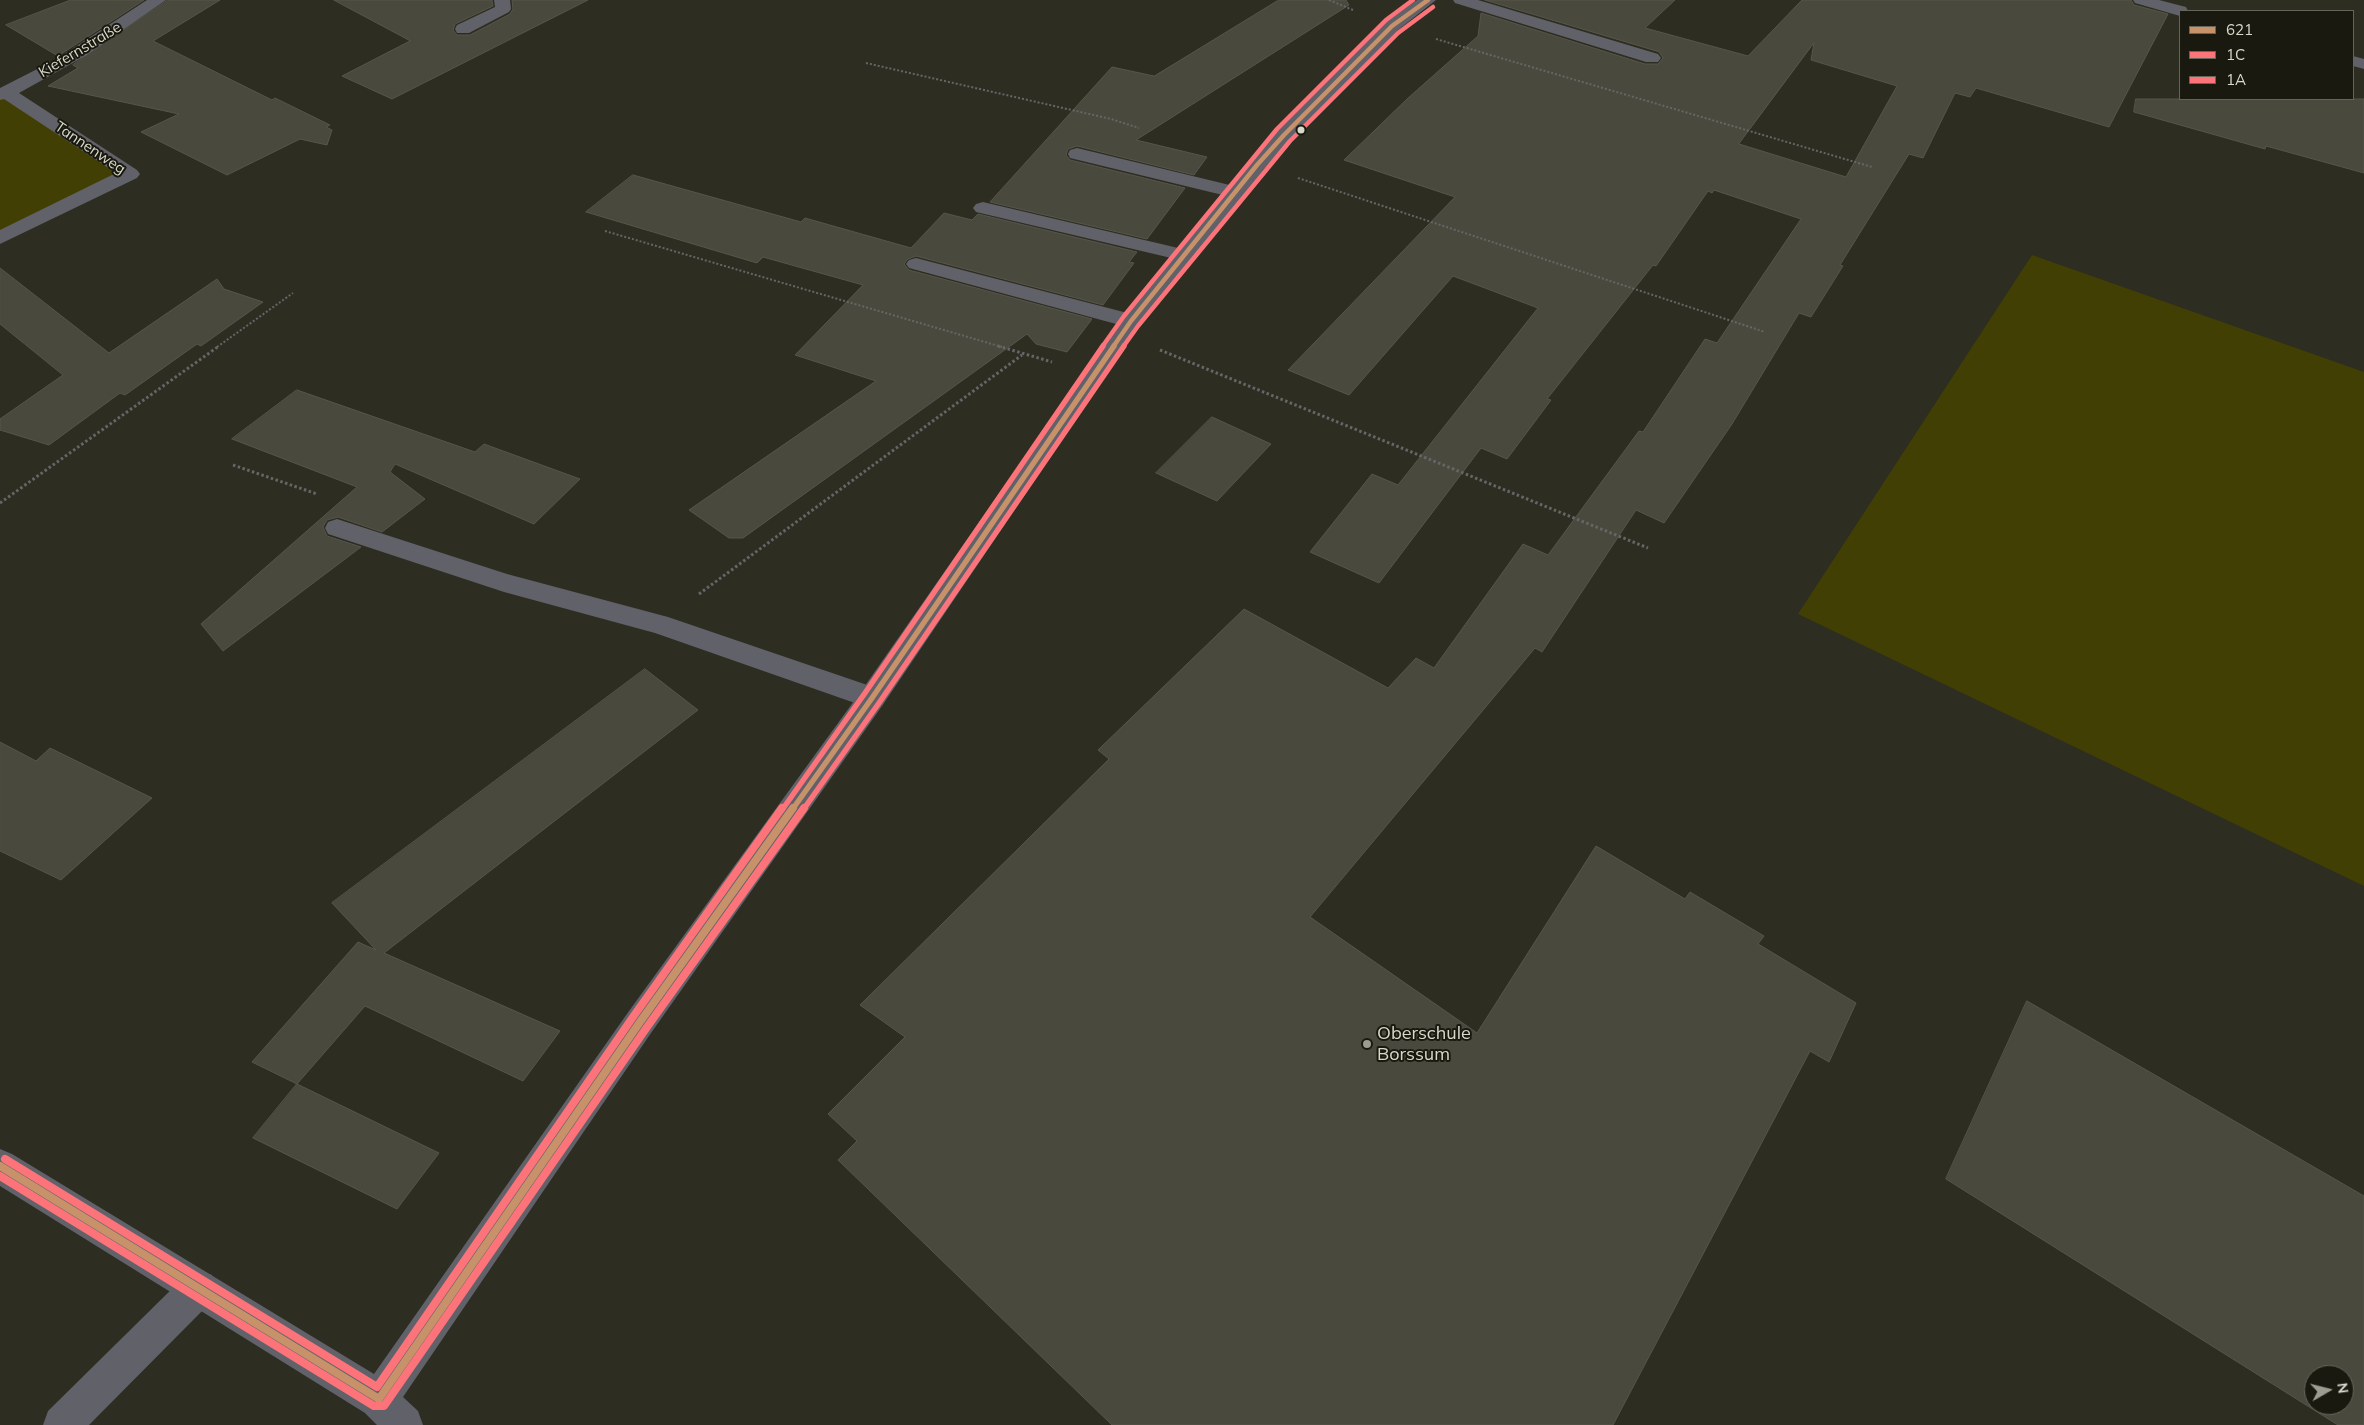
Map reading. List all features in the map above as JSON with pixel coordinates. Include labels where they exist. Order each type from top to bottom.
[{"type":"street","name":"Kiefernstraße","points":[[2,94],[61,63],[121,26],[158,0]]},
{"type":"street","points":[[463,29],[503,10],[502,0]]},
{"type":"street","points":[[0,1166],[199,1288],[391,1412],[634,1030],[872,698],[1094,372],[1184,255],[1257,165],[1392,26],[1428,0]]},
{"type":"street","points":[[1461,0],[1652,58]]},
{"type":"street","points":[[2142,0],[2179,11]]},
{"type":"street","name":"Tannenweg","points":[[0,238],[130,174],[2,94]]},
{"type":"street","points":[[1077,154],[1235,192]]},
{"type":"street","points":[[983,208],[1184,255]]},
{"type":"street","points":[[916,264],[1127,328]]},
{"type":"street","points":[[337,528],[504,583],[658,624],[872,698]]},
{"type":"street","points":[[62,1425],[199,1288]]},
{"type":"path","points":[[1392,26],[1872,167]]},
{"type":"path","points":[[866,63],[1110,119],[1147,130]]},
{"type":"path","points":[[1257,165],[1765,332]]},
{"type":"path","points":[[605,231],[1022,355],[1094,372]]},
{"type":"path","points":[[0,504],[293,293]]},
{"type":"path","points":[[1127,328],[1648,548]]},
{"type":"path","points":[[658,624],[1022,355]]},
{"type":"shaded area","points":[[0,95],[130,174],[0,238]]},
{"type":"shaded area","points":[[2032,255],[2364,372],[2364,886],[1798,614]]},
{"type":"building","points":[[71,0],[144,0],[58,56],[6,25]]},
{"type":"building","points":[[168,0],[220,0],[153,41],[272,100],[275,98],[330,125],[326,127],[332,130],[327,145],[300,139],[227,175],[141,132],[179,114],[48,86],[78,68],[73,65]]},
{"type":"building","points":[[334,0],[492,0],[493,6],[455,24],[453,30],[457,35],[470,35],[510,14],[513,9],[512,0],[588,0],[392,99],[342,76],[410,41]]},
{"type":"building","points":[[1279,0],[1346,0],[1349,5],[1136,140],[1207,157],[1194,175],[1077,146],[1068,149],[1066,155],[1070,160],[1185,188],[1147,239],[990,202],[1112,67],[1154,76]]},
{"type":"building","name":"Oberschule Borssum","points":[[1485,0],[1675,0],[1645,28],[1748,56],[1802,0],[2131,0],[2134,5],[2168,14],[2109,127],[1976,88],[1970,97],[1955,93],[1923,158],[1909,154],[1840,265],[1843,266],[1811,317],[1799,313],[1732,424],[1664,523],[1636,510],[1542,652],[1535,648],[1310,917],[1477,1033],[1596,846],[1685,899],[1690,892],[1764,936],[1758,944],[1856,1003],[1829,1062],[1810,1051],[1613,1425],[1112,1425],[838,1160],[857,1141],[828,1114],[905,1037],[860,1005],[1109,759],[1098,750],[1244,609],[1388,688],[1416,658],[1434,668],[1523,544],[1548,555],[1639,431],[1643,432],[1705,339],[1717,343],[1801,219],[1714,190],[1712,193],[1708,191],[1656,266],[1653,265],[1547,399],[1551,400],[1507,459],[1481,448],[1379,583],[1310,552],[1372,474],[1398,485],[1538,308],[1453,276],[1349,395],[1288,370],[1455,197],[1344,160],[1407,99],[1478,36],[1481,13],[1645,64],[1658,64],[1663,58],[1659,52]],"holes":[[[1814,43],[1811,60],[1897,86],[1846,177],[1739,144]]]},
{"type":"building","points":[[2136,99],[2364,99],[2364,173],[2266,146],[2265,149],[2134,112]]},
{"type":"building","points":[[633,175],[801,222],[805,218],[911,248],[944,213],[972,220],[978,214],[1137,252],[1129,262],[1134,263],[1103,305],[916,256],[908,259],[904,264],[909,270],[1092,319],[1067,352],[1036,344],[1027,334],[743,538],[729,538],[689,510],[876,381],[795,355],[863,285],[763,257],[757,263],[586,212]]},
{"type":"building","points":[[0,268],[109,353],[217,279],[224,289],[263,302],[201,346],[197,344],[125,395],[120,393],[49,445],[0,430],[0,419],[63,375],[0,324]]},
{"type":"building","points":[[297,390],[475,452],[484,444],[580,479],[534,524],[395,464],[390,472],[425,499],[382,532],[338,517],[327,520],[323,527],[327,536],[361,547],[223,651],[201,624],[357,487],[232,439]]},
{"type":"building","points":[[1212,417],[1271,444],[1217,501],[1156,473]]},
{"type":"building","points":[[645,669],[698,710],[384,953],[560,1031],[523,1081],[365,1006],[297,1084],[252,1062],[358,942],[376,950],[332,903]]},
{"type":"building","points":[[0,742],[36,761],[50,748],[152,798],[61,880],[0,851]]},
{"type":"building","points":[[2027,1001],[2364,1196],[2364,1425],[2338,1425],[2322,1415],[2354,1415],[2354,1365],[2304,1365],[2304,1404],[1946,1179]]},
{"type":"building","points":[[297,1084],[439,1153],[397,1209],[253,1138]]},
{"type":"transit line","name":"1A","points":[[5,1159],[377,1387],[633,1017],[865,693],[1124,316],[1277,129],[1386,20],[1413,0]]},
{"type":"transit line","name":"621","points":[[379,1399],[640,1022],[872,698],[1131,321],[1257,165],[1284,135],[1392,26],[1428,0]]},
{"type":"transit line","name":"1C","points":[[0,1176],[374,1406],[384,1406],[647,1027],[879,703],[1138,326],[1290,141],[1398,33],[1433,7]]},
{"type":"transit line","name":"621","points":[[0,1166],[379,1399]]},
{"type":"place","name":"Oberschule Borssum","points":[[1367,1044]]}]
